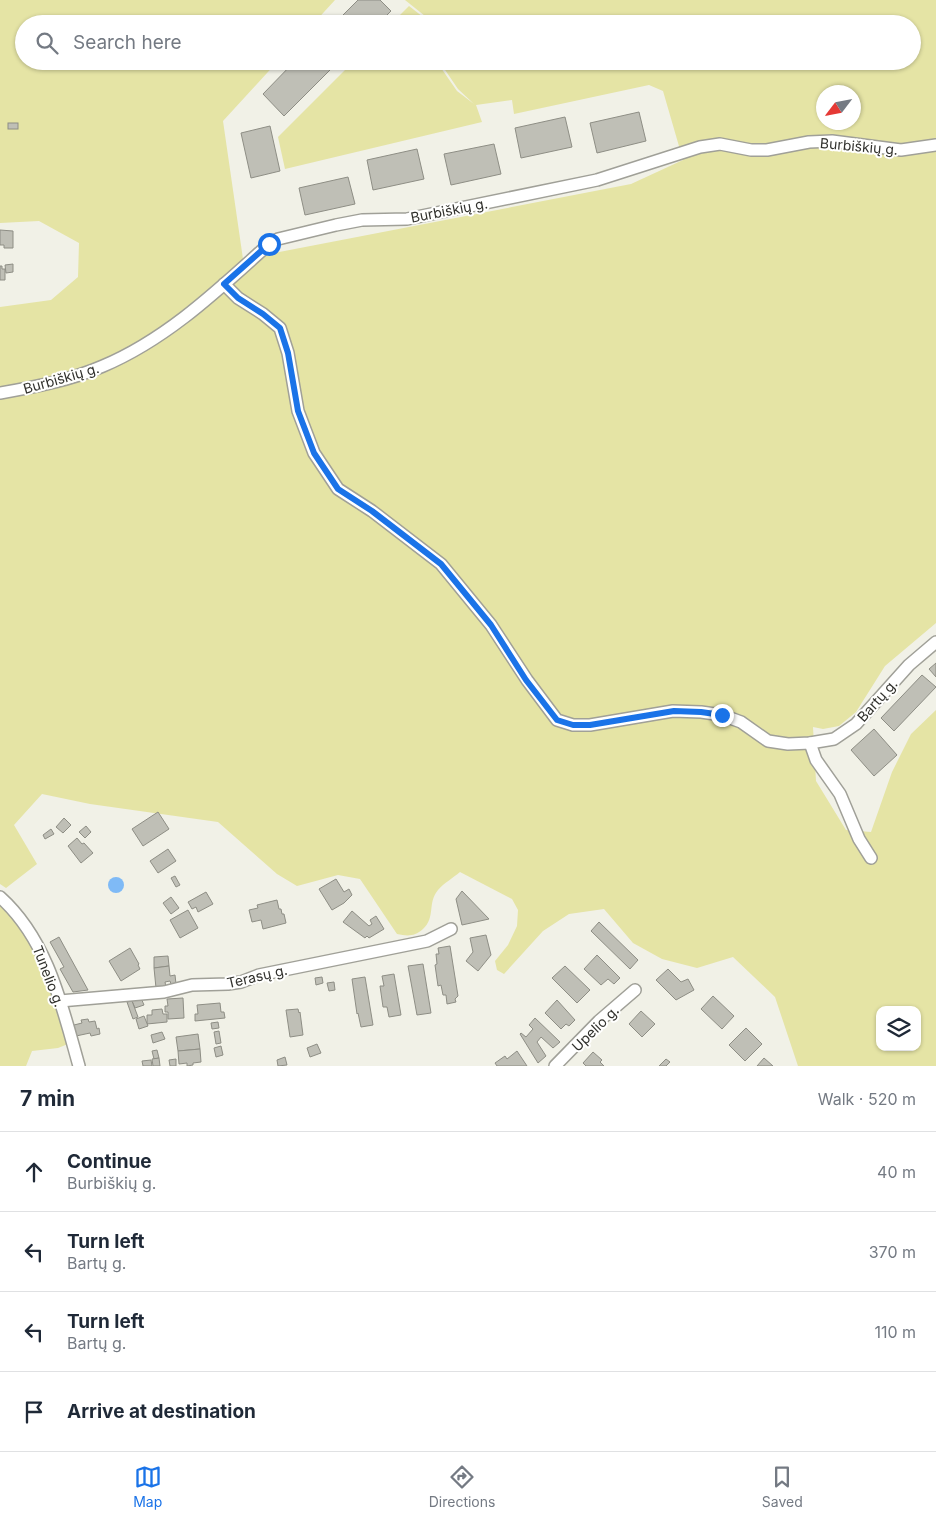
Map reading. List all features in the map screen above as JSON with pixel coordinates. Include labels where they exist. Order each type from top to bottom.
[{"type":"street","name":"Burbiškių g.","points":[[0,393],[66,379],[103,366],[145,345],[185,317],[269,244],[278,239],[336,224],[362,220],[407,219],[598,180],[700,147],[720,144],[751,150],[767,150],[808,142],[832,141],[900,150],[936,145]]},
{"type":"street","name":"Bartų g.","points":[[224,284],[238,298],[263,314],[280,328],[288,353],[298,411],[314,453],[338,489],[372,511],[441,564],[491,625],[526,680],[557,720],[573,725],[590,725],[674,711],[701,712],[722,715],[741,722],[768,740],[788,744],[834,739],[856,724],[910,665],[936,642]]},
{"type":"street","points":[[810,743],[816,760],[840,794],[859,840],[871,858]]},
{"type":"street","name":"Tunelio g.","points":[[0,897],[32,934],[46,962],[60,1001],[78,1066]]},
{"type":"street","name":"Terasų g.","points":[[60,1001],[164,992],[192,985],[241,982],[259,975],[427,941],[451,929]]},
{"type":"street","name":"Upelio g.","points":[[556,1066],[635,990]]},
{"type":"shaded area","points":[[0,0],[335,0],[321,15],[15,15],[15,70],[270,70],[223,121],[243,259],[631,184],[683,160],[663,91],[649,85],[514,114],[512,100],[476,105],[482,122],[285,169],[278,137],[345,70],[442,70],[457,91],[474,104],[458,89],[445,70],[921,70],[921,15],[424,15],[405,0],[936,0],[936,623],[885,666],[856,712],[839,726],[823,729],[813,727],[816,781],[846,830],[871,832],[892,772],[911,734],[936,710],[936,1066],[798,1066],[775,997],[733,957],[697,968],[662,959],[633,943],[604,909],[569,914],[543,931],[504,974],[497,970],[495,961],[508,945],[517,926],[518,910],[512,899],[460,872],[438,890],[433,900],[431,915],[423,929],[410,935],[397,934],[360,879],[338,875],[297,886],[277,874],[218,822],[90,804],[42,794],[14,825],[37,864],[6,888],[0,884],[0,307],[51,300],[78,277],[79,243],[39,221],[0,223]]},
{"type":"shaded area","points":[[409,6],[420,15],[400,15]]},
{"type":"shaded area","points":[[0,902],[14,917],[43,963],[68,1044],[58,1048],[32,1051],[26,1066],[0,1066]]},
{"type":"water","points":[[113,877],[119,877],[124,882],[122,891],[113,893],[108,888],[108,882]]},
{"type":"building","points":[[358,0],[380,0],[391,11],[387,15],[343,15]]},
{"type":"building","points":[[286,70],[330,70],[284,116],[263,94]]},
{"type":"building","points":[[639,112],[646,141],[597,153],[590,123]]},
{"type":"building","points":[[565,117],[572,147],[521,158],[515,128]]},
{"type":"building","points":[[8,123],[18,123],[18,129],[8,129]]},
{"type":"building","points":[[270,126],[280,171],[251,178],[241,133]]},
{"type":"building","points":[[494,144],[501,174],[451,185],[444,154]]},
{"type":"building","points":[[417,149],[424,179],[373,190],[367,160]]},
{"type":"building","points":[[348,177],[355,204],[305,215],[299,188]]},
{"type":"building","points":[[0,230],[13,231],[13,248],[4,248],[4,245],[0,245]]},
{"type":"building","points":[[13,264],[13,272],[6,273],[5,265]]},
{"type":"building","points":[[0,266],[2,266],[2,269],[5,269],[5,280],[0,280]]},
{"type":"building","points":[[936,663],[936,677],[929,669]]},
{"type":"building","points":[[922,675],[936,687],[894,731],[881,718]]},
{"type":"building","points":[[874,729],[897,755],[874,776],[851,750]]},
{"type":"building","points":[[158,812],[169,829],[143,846],[132,829]]},
{"type":"building","points":[[64,818],[71,825],[63,833],[56,827]]},
{"type":"building","points":[[86,826],[91,832],[85,838],[79,832]]},
{"type":"building","points":[[51,829],[54,834],[45,839],[43,835]]},
{"type":"building","points":[[77,838],[93,853],[81,863],[68,846]]},
{"type":"building","points":[[168,849],[176,861],[158,873],[150,861]]},
{"type":"building","points":[[175,876],[180,885],[176,887],[171,878]]},
{"type":"building","points":[[336,879],[344,892],[349,889],[352,895],[344,903],[332,910],[319,889]]},
{"type":"building","points":[[462,891],[489,919],[462,925],[456,899]]},
{"type":"building","points":[[206,892],[213,904],[198,912],[196,907],[192,909],[188,902]]},
{"type":"building","points":[[171,897],[179,908],[171,914],[163,903]]},
{"type":"building","points":[[277,900],[286,923],[263,929],[261,920],[252,922],[249,910],[258,908],[257,905]]},
{"type":"building","points":[[188,910],[198,928],[180,938],[170,920]]},
{"type":"building","points":[[352,911],[369,926],[372,924],[370,920],[376,916],[384,929],[369,938],[367,936],[365,938],[343,922]]},
{"type":"building","points":[[599,922],[638,960],[630,969],[591,931]]},
{"type":"building","points":[[486,935],[491,955],[478,971],[466,961],[473,952],[470,938]]},
{"type":"building","points":[[59,937],[88,990],[73,992],[60,969],[64,967],[50,942]]},
{"type":"building","points":[[450,946],[458,996],[455,999],[456,1002],[447,1004],[446,995],[443,995],[441,985],[438,986],[435,965],[437,964],[436,954],[439,954],[438,948]]},
{"type":"building","points":[[130,948],[140,969],[121,981],[109,961]]},
{"type":"building","points":[[597,955],[620,978],[614,984],[608,979],[601,985],[584,969]]},
{"type":"building","points":[[168,956],[169,966],[154,968],[154,957]]},
{"type":"building","points":[[423,964],[431,1013],[417,1015],[408,966]]},
{"type":"building","points":[[169,966],[170,976],[175,975],[176,984],[171,984],[170,981],[165,982],[166,987],[156,988],[154,968]]},
{"type":"building","points":[[565,966],[590,990],[577,1003],[552,978]]},
{"type":"building","points":[[668,969],[681,982],[688,979],[694,990],[676,1000],[656,980]]},
{"type":"building","points":[[394,974],[401,1015],[389,1017],[387,1007],[383,1007],[380,986],[384,986],[382,976]]},
{"type":"building","points":[[322,977],[323,983],[316,985],[315,978]]},
{"type":"building","points":[[365,977],[373,1025],[361,1027],[357,1014],[352,979]]},
{"type":"building","points":[[334,982],[335,990],[329,991],[327,983]]},
{"type":"building","points":[[713,996],[734,1016],[722,1029],[701,1009]]},
{"type":"building","points":[[141,998],[144,1005],[135,1008],[132,1001]]},
{"type":"building","points":[[183,998],[184,1018],[168,1019],[168,1012],[165,1012],[165,1006],[168,1006],[167,999]]},
{"type":"building","points":[[557,1000],[575,1020],[569,1026],[566,1024],[561,1029],[545,1013]]},
{"type":"building","points":[[132,1001],[138,1017],[133,1019],[127,1002]]},
{"type":"building","points":[[220,1003],[221,1012],[224,1012],[225,1018],[195,1021],[195,1014],[198,1014],[197,1005]]},
{"type":"building","points":[[162,1009],[163,1014],[167,1014],[167,1022],[147,1024],[147,1015],[152,1015],[152,1010]]},
{"type":"building","points":[[298,1009],[303,1035],[290,1037],[286,1010]]},
{"type":"building","points":[[641,1011],[655,1024],[642,1037],[629,1024]]},
{"type":"building","points":[[144,1016],[148,1026],[139,1029],[136,1019]]},
{"type":"building","points":[[535,1018],[560,1042],[553,1048],[541,1037],[537,1042],[546,1056],[538,1063],[520,1034],[526,1037],[533,1029],[529,1025]]},
{"type":"building","points":[[88,1019],[89,1022],[95,1021],[100,1034],[91,1036],[90,1033],[76,1036],[74,1025],[82,1023],[81,1020]]},
{"type":"building","points":[[218,1022],[219,1028],[212,1029],[211,1023]]},
{"type":"building","points":[[746,1028],[762,1044],[745,1061],[729,1045]]},
{"type":"building","points":[[219,1031],[221,1043],[216,1044],[214,1032]]},
{"type":"building","points":[[162,1032],[165,1039],[153,1043],[151,1035]]},
{"type":"building","points":[[198,1034],[200,1049],[178,1051],[176,1037]]},
{"type":"building","points":[[317,1044],[321,1053],[310,1057],[307,1048]]},
{"type":"building","points":[[221,1046],[223,1055],[216,1057],[214,1048]]},
{"type":"building","points":[[200,1049],[201,1062],[187,1066],[187,1063],[179,1064],[178,1051]]},
{"type":"building","points":[[157,1050],[159,1058],[154,1059],[152,1051]]},
{"type":"building","points":[[517,1051],[527,1066],[497,1066],[495,1063],[505,1056],[507,1059]]},
{"type":"building","points":[[593,1052],[602,1060],[600,1062],[604,1066],[586,1066],[583,1063]]},
{"type":"building","points":[[285,1057],[287,1065],[278,1066],[277,1060]]},
{"type":"building","points":[[159,1058],[160,1066],[153,1066],[152,1059]]},
{"type":"building","points":[[764,1058],[773,1066],[757,1066]]},
{"type":"building","points":[[176,1059],[176,1066],[170,1066],[169,1060]]},
{"type":"building","points":[[666,1059],[670,1062],[666,1066],[659,1066]]},
{"type":"building","points":[[151,1060],[152,1066],[143,1066],[142,1061]]},
{"type":"route","points":[[269,244],[224,284],[238,298],[263,314],[280,328],[288,353],[298,411],[314,453],[338,489],[372,511],[441,564],[491,625],[526,680],[557,720],[573,725],[590,725],[674,711],[722,715]]}]
